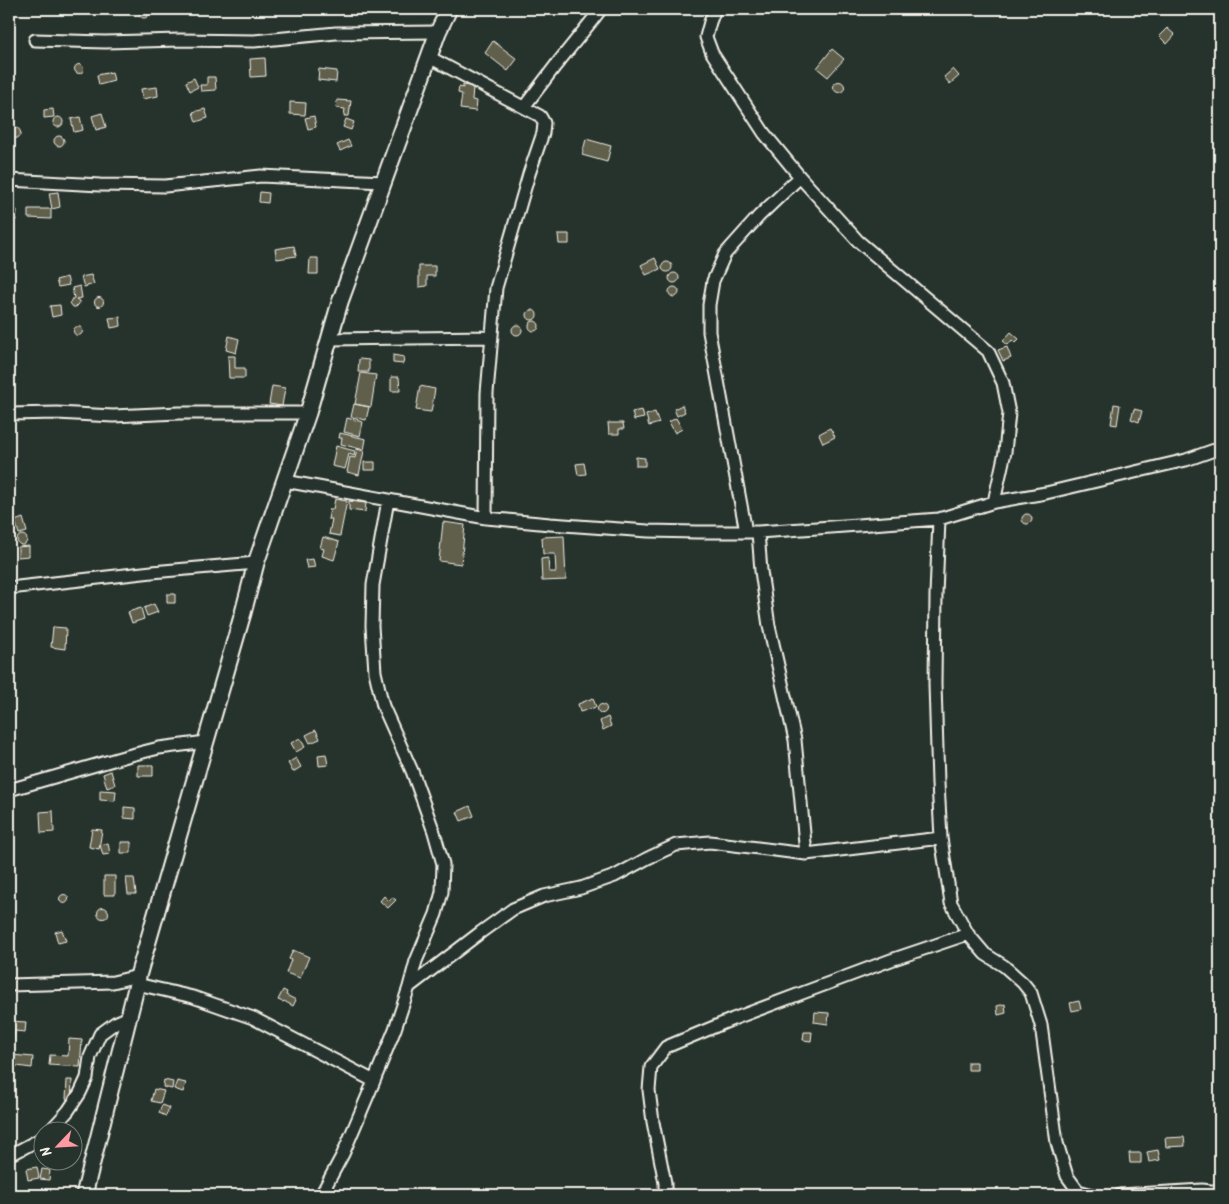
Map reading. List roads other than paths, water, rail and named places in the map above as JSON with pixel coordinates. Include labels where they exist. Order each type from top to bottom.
[{"type":"main road","points":[[84,1195],[138,980],[256,564],[308,413],[340,302],[438,32],[449,9]]},
{"type":"street","points":[[524,107],[600,9]]},
{"type":"street","points":[[715,9],[706,37],[712,53],[764,133],[800,177],[858,241],[988,351],[1003,383],[1009,413],[1005,452],[994,502]]},
{"type":"street","points":[[35,40],[105,42],[254,41],[336,33],[438,32]]},
{"type":"street","points":[[429,57],[540,116],[544,123],[543,133],[529,174],[496,288],[487,393],[486,518]]},
{"type":"street","points":[[9,180],[100,186],[165,186],[261,176],[383,182]]},
{"type":"street","points":[[800,177],[759,216],[725,254],[713,281],[709,305],[709,332],[761,571],[769,626],[795,740],[806,854]]},
{"type":"street","points":[[330,338],[492,337]]},
{"type":"street","points":[[9,414],[57,413],[113,416],[188,413],[308,413]]},
{"type":"street","points":[[285,480],[486,518],[648,531],[752,532],[939,518],[994,502],[1046,493],[1186,460],[1220,448]]},
{"type":"street","points":[[321,1195],[343,1154],[374,1082],[395,1029],[416,961],[436,914],[442,892],[443,864],[434,832],[412,771],[383,706],[374,672],[373,585],[388,500]]},
{"type":"street","points":[[939,518],[935,684],[938,783],[942,838],[951,903],[968,934],[985,954],[1004,966],[1031,993],[1041,1024],[1057,1143],[1067,1176],[1078,1191],[1093,1195]]},
{"type":"street","points":[[9,588],[152,572],[256,564]]},
{"type":"street","points":[[9,790],[127,756],[160,748],[206,742]]},
{"type":"street","points":[[409,987],[481,932],[514,910],[544,896],[581,888],[615,876],[676,845],[710,842],[806,854],[942,838]]},
{"type":"street","points":[[665,1195],[665,1182],[653,1122],[649,1090],[652,1067],[666,1047],[733,1018],[890,960],[968,934]]},
{"type":"street","points":[[9,985],[138,980],[253,1018],[374,1082]]},
{"type":"street","points":[[59,1122],[80,1093],[87,1078],[90,1057],[100,1034],[129,1016]]},
{"type":"street","points":[[9,1153],[16,1152],[32,1143]]},
{"type":"street","points":[[1120,1195],[1202,1190],[1220,1192]]}]
